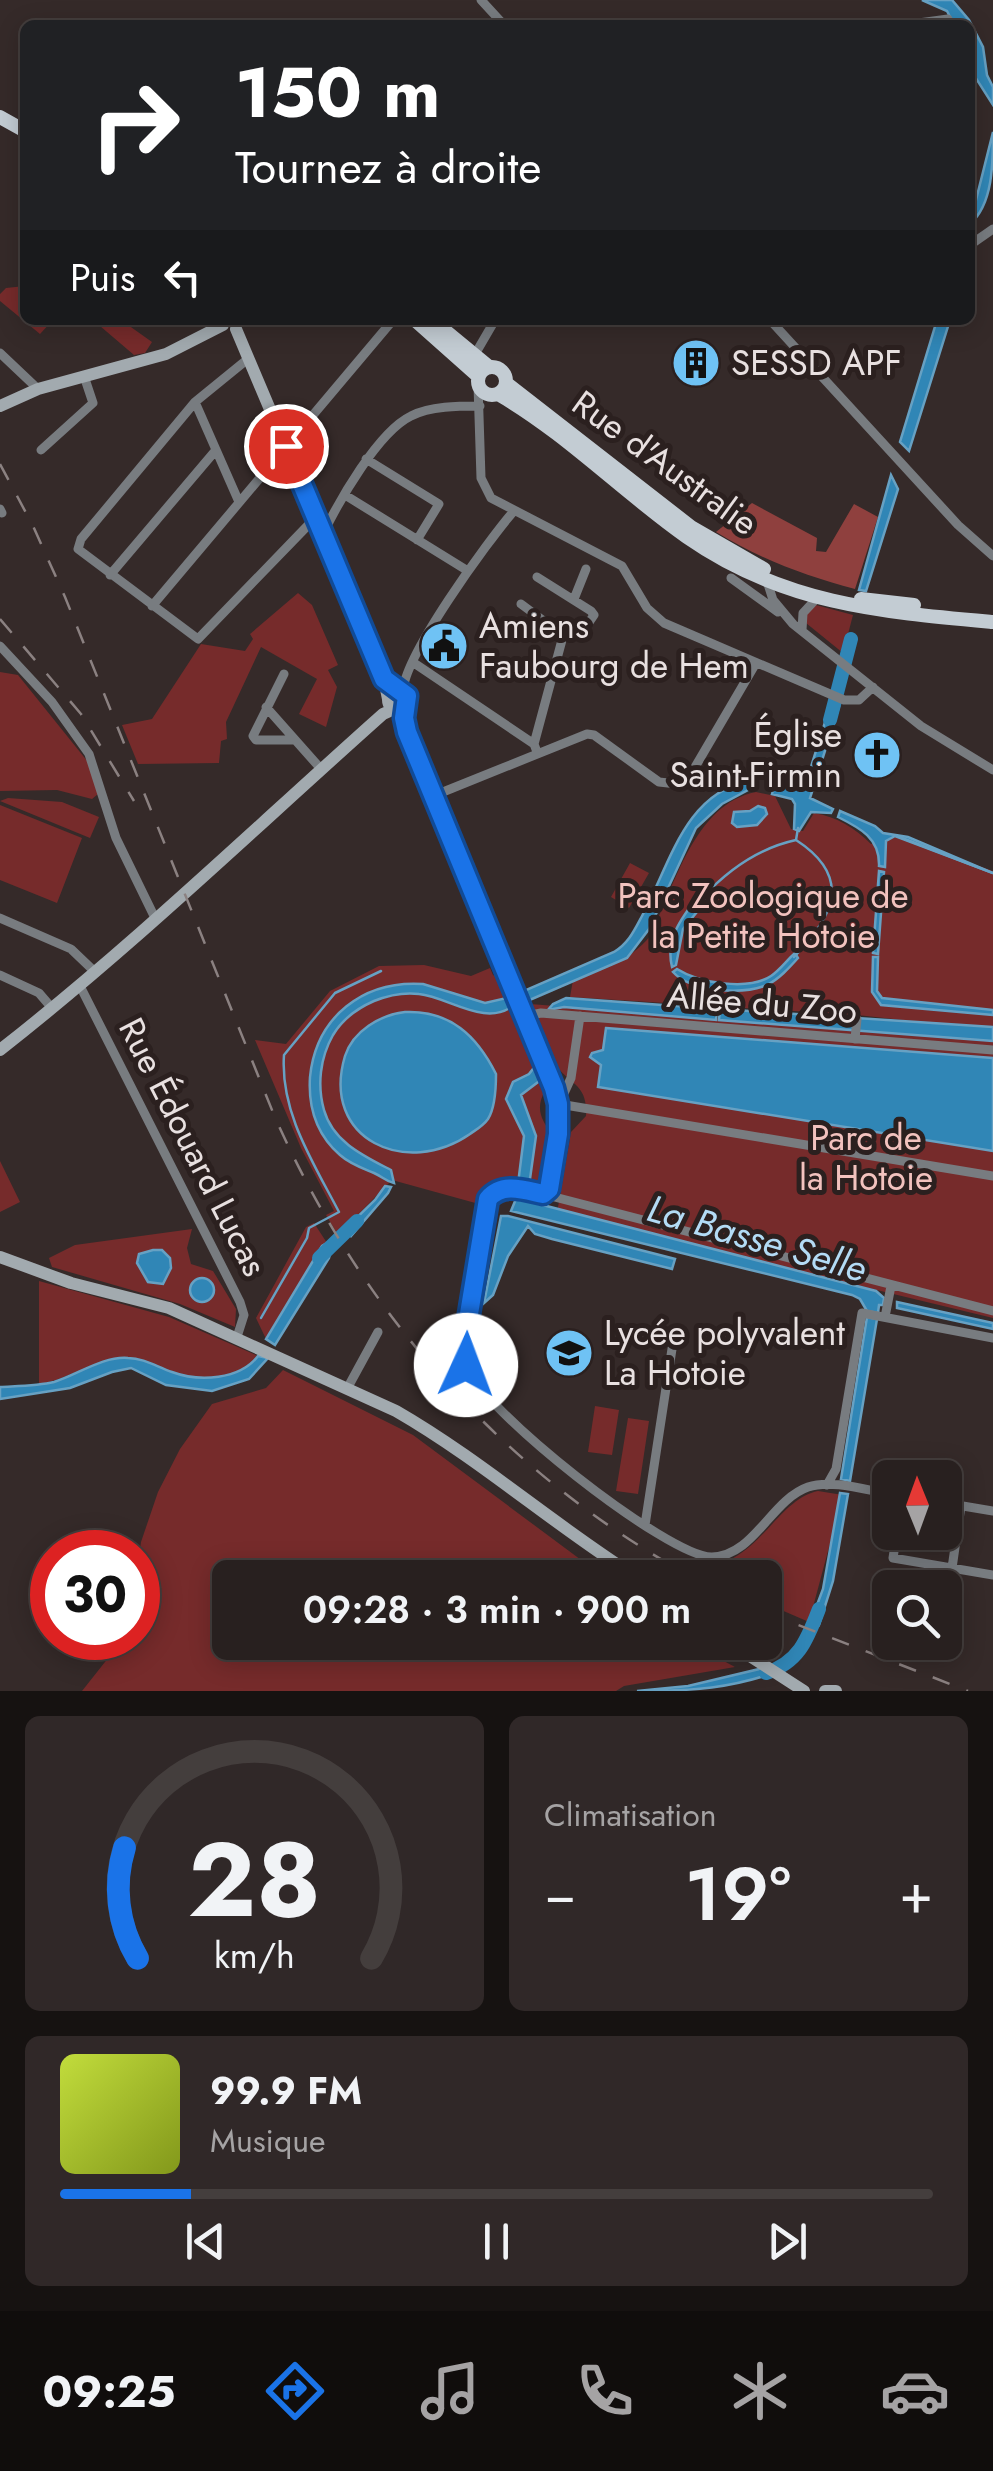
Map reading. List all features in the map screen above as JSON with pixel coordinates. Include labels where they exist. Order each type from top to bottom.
[{"type":"main road","points":[[0,406],[38,389],[166,354],[228,325]]},
{"type":"main road","points":[[2,1045],[79,984],[396,705],[249,358],[231,325]]},
{"type":"main road","points":[[421,325],[482,376]]},
{"type":"main road","points":[[438,325],[474,356],[484,392],[499,391],[500,369],[482,376]]},
{"type":"main road","name":"Rue d'Australie","points":[[499,391],[688,537],[767,581],[795,587]]},
{"type":"main road","name":"Rue d'Australie","points":[[499,391],[691,527],[795,587]]},
{"type":"main road","points":[[795,587],[817,598],[882,612],[993,622]]},
{"type":"main road","points":[[795,587],[877,602],[993,613]]},
{"type":"main road","points":[[0,1256],[71,1283],[170,1308],[348,1387],[429,1430],[611,1560]]},
{"type":"main road","points":[[755,1660],[804,1691]]},
{"type":"main road","points":[[825,1691],[836,1691]]},
{"type":"street","points":[[481,0],[499,20]]},
{"type":"street","points":[[941,20],[948,19]]},
{"type":"street","points":[[152,606],[389,325]]},
{"type":"street","points":[[474,356],[492,325]]},
{"type":"street","points":[[775,325],[958,525],[993,556]]},
{"type":"street","points":[[785,325],[791,343]]},
{"type":"street","points":[[0,353],[38,389]]},
{"type":"street","points":[[249,358],[195,402],[78,546],[110,575],[198,638],[316,517]]},
{"type":"street","points":[[41,450],[93,403],[84,376]]},
{"type":"street","points":[[482,376],[482,485],[491,498],[622,566],[647,608],[664,624],[844,700],[860,700],[873,688]]},
{"type":"street","points":[[323,534],[366,459],[409,416],[455,406],[480,406],[499,391]]},
{"type":"street","points":[[195,402],[239,502]]},
{"type":"street","points":[[110,575],[216,450]]},
{"type":"street","points":[[366,459],[440,504],[418,540]]},
{"type":"street","points":[[345,496],[468,571]]},
{"type":"street","points":[[513,512],[468,571],[414,663],[396,705],[526,1016],[558,1104]]},
{"type":"street","points":[[574,599],[586,569]]},
{"type":"street","points":[[521,604],[560,633],[584,637],[594,614],[537,577]]},
{"type":"street","name":"Rue d'Australie","points":[[731,578],[785,616],[936,737],[993,770]]},
{"type":"street","name":"Rue d'Australie","points":[[767,581],[773,600],[785,616]]},
{"type":"street","points":[[802,630],[802,613],[817,598]]},
{"type":"street","points":[[536,748],[561,646],[560,633]]},
{"type":"street","points":[[0,646],[52,702],[90,754],[116,838],[154,918]]},
{"type":"street","points":[[414,663],[536,748]]},
{"type":"street","points":[[433,796],[536,748],[594,735],[659,782],[677,784],[691,774],[756,663]]},
{"type":"street","points":[[284,674],[254,738],[294,740]]},
{"type":"street","points":[[266,707],[321,770]]},
{"type":"street","points":[[0,918],[71,950],[94,971]]},
{"type":"street","points":[[0,975],[39,993],[51,1007]]},
{"type":"street","name":"Rue Édouard Lucas","points":[[79,984],[240,1302],[244,1315],[237,1337]]},
{"type":"street","name":"Allée du Zoo","points":[[526,1016],[542,1012],[856,1029],[993,1050]]},
{"type":"street","points":[[543,1194],[552,1182],[558,1104],[571,1078],[580,1016]]},
{"type":"street","points":[[558,1104],[993,1176]]},
{"type":"street","points":[[872,1491],[827,1485],[803,1488],[739,1547],[724,1556],[707,1557],[689,1552],[645,1525],[554,1458],[488,1398],[469,1372],[466,1332],[486,1209],[495,1191],[515,1188],[543,1194],[890,1291],[993,1311]]},
{"type":"street","points":[[882,1317],[890,1291]]},
{"type":"street","points":[[827,1485],[836,1469],[862,1313],[993,1338]]},
{"type":"street","points":[[348,1387],[378,1332]]},
{"type":"street","points":[[645,1525],[674,1336]]},
{"type":"street","points":[[962,1506],[993,1511]]},
{"type":"street","points":[[894,1550],[893,1558],[993,1575]]},
{"type":"street","points":[[952,1568],[955,1550]]},
{"type":"green space","points":[[20,287],[20,318],[0,301],[6,288]]},
{"type":"green space","points":[[29,325],[48,325],[40,334]]},
{"type":"green space","points":[[99,325],[128,325],[152,342],[145,353],[134,355]]},
{"type":"green space","points":[[298,593],[312,605],[338,665],[328,670],[337,687],[326,727],[299,714],[317,679],[261,647],[226,722],[227,739],[221,741],[219,763],[138,764],[122,725],[152,719],[201,644],[245,651],[253,639],[250,634]]},
{"type":"green space","points":[[816,605],[853,615],[843,653],[806,623],[807,611]]},
{"type":"green space","points":[[0,672],[18,675],[88,762],[98,794],[92,799],[57,790],[0,791]]},
{"type":"green space","name":"Parc Zoologique de la Petite Hotoie","points":[[756,792],[775,796],[791,829],[803,831],[814,813],[845,824],[871,844],[894,835],[993,871],[993,1030],[857,1015],[570,997],[573,980],[615,963],[642,945],[702,830],[735,800]]},
{"type":"green space","points":[[8,798],[62,802],[99,817],[90,838],[0,801]]},
{"type":"green space","points":[[0,805],[82,838],[57,903],[0,880]]},
{"type":"green space","points":[[630,863],[649,873],[629,908],[611,897]]},
{"type":"green space","points":[[424,965],[471,976],[490,968],[493,975],[502,979],[546,1089],[540,1113],[553,1135],[546,1179],[535,1187],[495,1185],[479,1204],[392,1180],[338,1235],[326,1215],[334,1211],[301,1148],[255,1040],[286,1044],[330,991],[379,966]]},
{"type":"green space","name":"Parc de la Hotoie","points":[[530,1004],[993,1040],[993,1318],[557,1213],[571,1132],[586,1116],[586,1105],[581,1091],[551,1057]]},
{"type":"green space","points":[[0,1161],[20,1202],[0,1212]]},
{"type":"green space","points":[[314,1223],[327,1243],[266,1339],[256,1318],[306,1227]]},
{"type":"green space","points":[[192,1229],[187,1248],[191,1264],[213,1271],[236,1309],[235,1327],[180,1304],[52,1267],[49,1258],[75,1245]]},
{"type":"green space","points":[[39,1281],[169,1317],[258,1356],[242,1370],[221,1376],[187,1376],[148,1362],[128,1361],[99,1364],[39,1384]]},
{"type":"green space","points":[[283,1370],[413,1435],[581,1560],[212,1560],[212,1660],[722,1660],[735,1667],[624,1686],[616,1691],[82,1691],[107,1660],[160,1660],[160,1530],[145,1530],[158,1492],[180,1449],[212,1404],[266,1388]]},
{"type":"green space","points":[[595,1406],[619,1410],[612,1455],[588,1452]]},
{"type":"green space","points":[[628,1418],[649,1421],[638,1494],[616,1491]]},
{"type":"green space","points":[[818,1491],[843,1495],[809,1622],[782,1610],[782,1560],[728,1560],[739,1555],[804,1496]]},
{"type":"shaded area","points":[[752,503],[817,538],[816,551],[826,552],[854,504],[878,517],[855,589],[784,566],[716,532]]},
{"type":"water","points":[[922,0],[952,0],[969,20],[952,20],[947,11]]},
{"type":"water","points":[[975,32],[993,87],[993,105],[975,77]]},
{"type":"water","points":[[993,132],[987,195],[975,219],[975,204]]},
{"type":"water","points":[[935,325],[948,325],[909,451],[900,442]]},
{"type":"water","points":[[891,475],[898,489],[866,591],[859,590]]},
{"type":"water","points":[[831,703],[839,707],[810,798],[833,809],[831,813],[811,812],[799,831],[794,829],[792,799],[772,794],[775,784],[795,786],[810,770]]},
{"type":"water","points":[[748,781],[748,790],[722,804],[696,828],[649,929],[627,958],[525,1002],[522,993],[526,990],[623,945],[693,817],[726,789]]},
{"type":"water","points":[[765,808],[767,814],[757,825],[737,827],[732,823],[734,812]]},
{"type":"water","points":[[840,811],[883,833],[908,837],[993,873],[895,836],[886,841],[885,867],[879,866],[872,841],[838,817]]},
{"type":"water","points":[[879,871],[884,872],[878,954],[873,953]]},
{"type":"water","points":[[699,895],[706,901],[683,929],[676,965],[672,967],[673,938]]},
{"type":"water","points":[[795,953],[798,958],[784,973],[757,988],[704,988],[673,972],[677,969],[724,983],[750,983],[771,976]]},
{"type":"water","points":[[873,957],[878,957],[877,991],[882,998],[993,1010],[993,1015],[881,1005],[872,992]]},
{"type":"water","points":[[423,984],[485,1003],[511,997],[514,1005],[503,1011],[480,1012],[431,996],[396,994],[362,1007],[337,1030],[325,1053],[321,1072],[328,1121],[360,1153],[391,1170],[394,1183],[348,1161],[325,1139],[313,1110],[310,1077],[322,1037],[346,1006],[381,988]]},
{"type":"water","points":[[566,998],[717,1009],[716,1020],[564,1007],[548,1010]]},
{"type":"water","points":[[720,1009],[993,1027],[993,1041],[719,1020]]},
{"type":"water","points":[[405,1012],[436,1015],[460,1028],[480,1048],[496,1074],[494,1103],[484,1124],[446,1147],[396,1151],[374,1143],[357,1129],[345,1110],[341,1085],[349,1047],[377,1021]]},
{"type":"water","points":[[606,1028],[993,1058],[993,1151],[598,1087],[601,1065],[590,1057],[603,1050]]},
{"type":"water","points":[[536,1065],[542,1079],[521,1095],[536,1136],[529,1186],[518,1184],[524,1136],[506,1099],[513,1082],[529,1074]]},
{"type":"water","points":[[385,1186],[391,1187],[388,1193],[351,1236],[345,1229]]},
{"type":"water","points":[[518,1194],[535,1203],[876,1291],[884,1298],[883,1305],[879,1305],[878,1313],[867,1311],[860,1299],[852,1295],[511,1211]]},
{"type":"water","points":[[501,1216],[675,1259],[672,1269],[535,1234],[528,1226],[508,1256],[493,1295],[484,1303]]},
{"type":"water","points":[[327,1243],[331,1250],[329,1258],[275,1345],[266,1339]]},
{"type":"water","points":[[162,1250],[170,1258],[171,1268],[163,1284],[148,1282],[137,1263],[139,1254]]},
{"type":"water","points":[[202,1278],[214,1290],[202,1302],[190,1290]]},
{"type":"water","points":[[897,1302],[993,1323],[993,1329],[897,1308]]},
{"type":"water","points":[[867,1317],[877,1319],[850,1481],[841,1479]]},
{"type":"water","points":[[258,1356],[268,1358],[249,1379],[212,1391],[166,1385],[131,1368],[70,1388],[0,1399],[0,1387],[54,1382],[119,1358],[140,1359],[183,1375],[206,1378],[241,1370]]},
{"type":"water","points":[[840,1493],[848,1494],[833,1581],[819,1625],[811,1621],[823,1589]]},
{"type":"water","points":[[776,1665],[785,1669],[729,1685],[637,1691],[688,1686]]},
{"type":"waterway","points":[[830,720],[851,639]]},
{"type":"waterway","points":[[794,957],[819,927],[831,897],[831,882],[825,868],[796,840],[798,828]]},
{"type":"waterway","points":[[897,836],[993,873]]},
{"type":"waterway","points":[[703,897],[745,861],[796,840]]},
{"type":"waterway","points":[[261,1318],[309,1228],[339,1212],[293,1117],[287,1097],[284,1055],[335,993],[381,971]]},
{"type":"waterway","points":[[319,1258],[357,1221]]},
{"type":"waterway","name":"La Basse Selle","points":[[766,1673],[794,1656],[806,1640],[819,1609]]},
{"type":"railway","points":[[0,464],[65,597],[274,1115],[349,1256],[395,1321],[500,1438],[560,1489],[664,1560]]},
{"type":"railway","points":[[0,619],[81,714],[134,801]]},
{"type":"railway","points":[[782,1619],[968,1691]]},
{"type":"place","name":"SESSD APF","points":[[696,363]]},
{"type":"place","name":"Amiens Faubourg de Hem","points":[[444,646]]},
{"type":"place","name":"Église Saint-Firmin","points":[[877,755]]},
{"type":"place","name":"Lycée polyvalent La Hotoie","points":[[569,1353]]},
{"type":"route","points":[[286,446],[384,679],[407,696],[407,732],[530,1024],[558,1104],[558,1134],[549,1189],[543,1194],[504,1189],[495,1191],[488,1199],[464,1347],[466,1365]]}]
